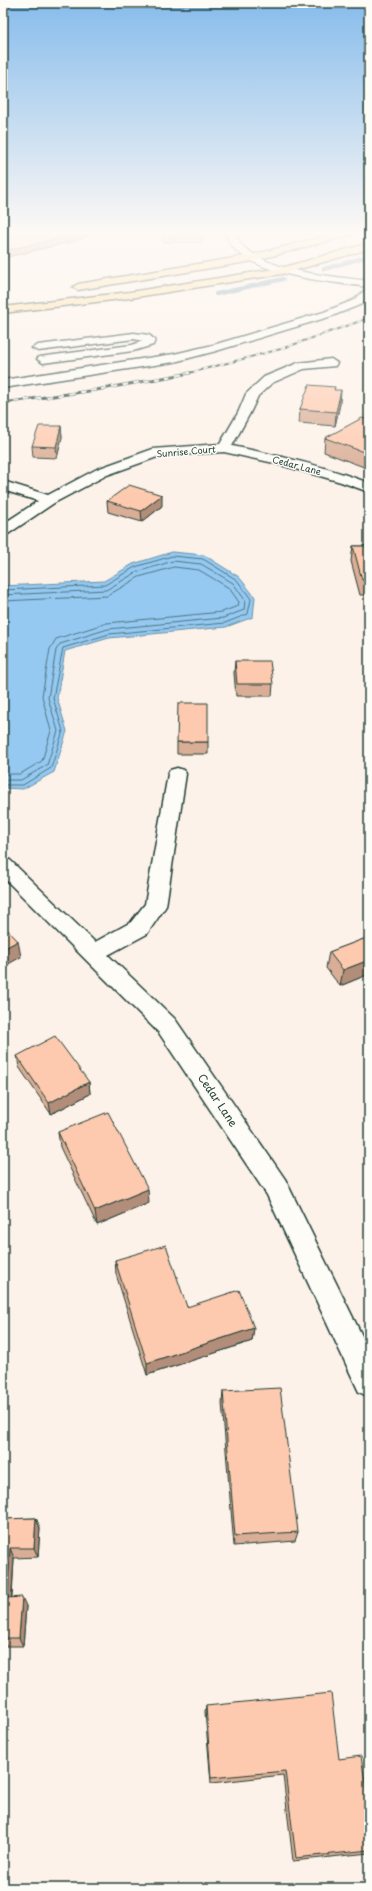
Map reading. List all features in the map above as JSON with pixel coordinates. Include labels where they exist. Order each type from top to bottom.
[{"type":"street","points":[[3,384],[174,358],[216,348],[311,319]]},
{"type":"street","points":[[43,359],[133,348],[149,343],[149,340],[141,336],[134,336],[38,347],[50,378]]},
{"type":"street","points":[[224,448],[244,413],[252,394],[268,380],[302,366],[331,363]]},
{"type":"street","name":"Sunrise Court","points":[[49,500],[102,472],[158,452],[224,448]]},
{"type":"street","name":"Cedar Lane","points":[[224,448],[276,459],[346,479],[369,488]]},
{"type":"street","points":[[3,485],[49,500]]},
{"type":"street","points":[[3,531],[49,500]]},
{"type":"street","points":[[93,953],[139,928],[155,906],[177,774]]},
{"type":"street","name":"Cedar Lane","points":[[3,865],[167,1026],[276,1187],[369,1382]]},
{"type":"water","points":[[172,552],[204,555],[239,577],[255,597],[253,617],[226,627],[109,638],[65,651],[57,698],[67,731],[54,772],[23,789],[3,788],[3,586],[104,581],[133,564]]},
{"type":"building","points":[[309,385],[335,387],[334,390],[341,390],[336,412],[300,409]]},
{"type":"building","points":[[362,418],[369,420],[369,454],[325,438]]},
{"type":"building","points":[[39,426],[61,426],[56,447],[32,446]]},
{"type":"building","points":[[129,485],[162,495],[141,511],[107,501]]},
{"type":"building","points":[[353,546],[369,546],[369,580],[362,580]]},
{"type":"building","points":[[235,661],[270,661],[273,684],[237,684]]},
{"type":"building","points":[[178,703],[208,703],[208,742],[177,742]]},
{"type":"building","points":[[3,925],[18,941],[3,949]]},
{"type":"building","points":[[369,937],[369,960],[343,970],[329,952]]},
{"type":"building","points":[[55,1036],[89,1082],[49,1103],[17,1056]]},
{"type":"building","points":[[108,1112],[148,1189],[95,1211],[58,1132]]},
{"type":"building","points":[[166,1245],[187,1307],[239,1290],[254,1328],[147,1363],[115,1260]]},
{"type":"building","points":[[280,1388],[298,1532],[235,1536],[223,1391]]},
{"type":"building","points":[[36,1518],[34,1548],[10,1548],[7,1598],[22,1597],[19,1638],[3,1638],[3,1519]]},
{"type":"building","points":[[331,1693],[339,1759],[361,1756],[369,1807],[369,1850],[296,1858],[285,1771],[211,1778],[206,1706]]},
{"type":"railway","points":[[186,374],[281,349],[365,319]]},
{"type":"railway","points":[[3,403],[96,390],[186,374]]}]
